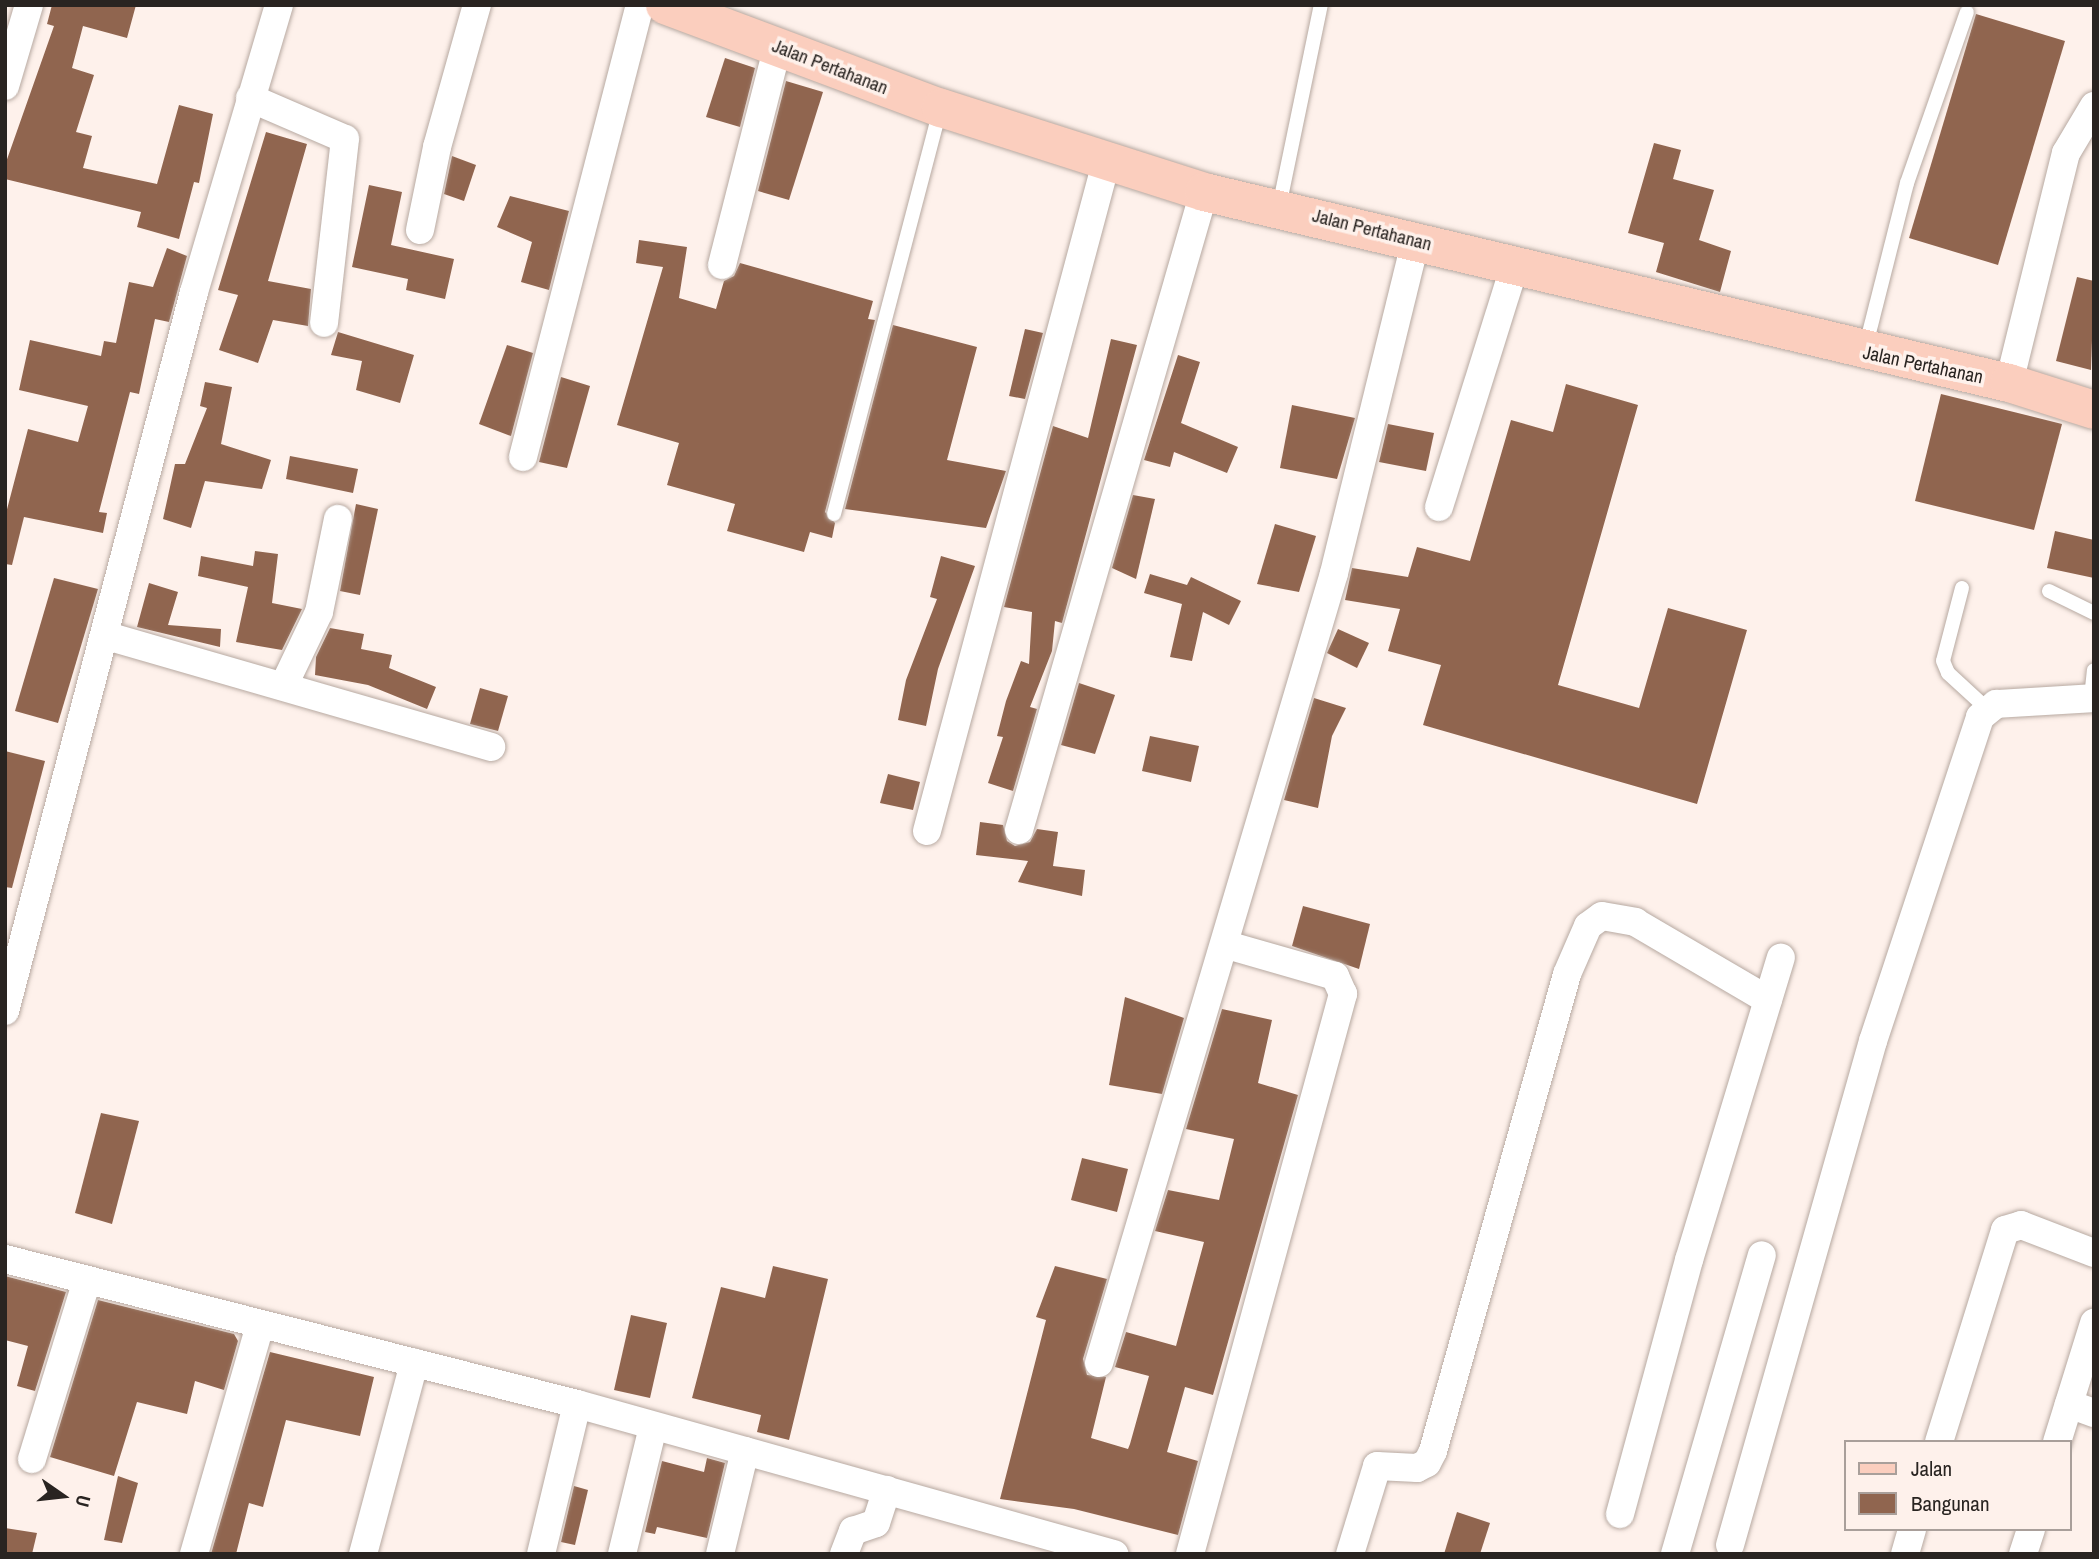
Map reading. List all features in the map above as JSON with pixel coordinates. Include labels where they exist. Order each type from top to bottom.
[{"type":"main road","name":"Jalan Pertahanan","points":[[665,5],[940,108],[1205,192],[1279,206],[1514,268],[1693,307],[1864,353],[2009,383],[2094,410]]},
{"type":"street","points":[[5,86],[29,5]]},
{"type":"street","points":[[5,1011],[250,98],[279,5]]},
{"type":"street","points":[[420,230],[440,135],[477,5]]},
{"type":"street","points":[[523,457],[640,5]]},
{"type":"street","points":[[722,265],[778,47]]},
{"type":"street","points":[[250,98],[345,139],[324,323]]},
{"type":"street","points":[[2009,383],[2068,146],[2094,106]]},
{"type":"street","points":[[927,831],[1107,159]]},
{"type":"street","points":[[1019,830],[1205,192]]},
{"type":"street","points":[[1099,1363],[1227,945],[1334,573],[1416,240]]},
{"type":"street","points":[[1439,507],[1514,268]]},
{"type":"street","points":[[284,685],[319,612],[338,519]]},
{"type":"street","points":[[107,636],[491,747]]},
{"type":"street","points":[[1730,1545],[1873,1041],[1986,708],[2093,698]]},
{"type":"street","points":[[1350,1554],[1377,1466],[1417,1468],[1427,1463],[1433,1451],[1567,974],[1588,926],[1602,916],[1635,922],[1768,1000]]},
{"type":"street","points":[[1190,1554],[1342,994],[1335,976],[1227,945]]},
{"type":"street","points":[[1620,1514],[1781,958]]},
{"type":"street","points":[[1940,1440],[2005,1230],[2021,1225],[2094,1254]]},
{"type":"street","points":[[1675,1554],[1762,1255]]},
{"type":"street","points":[[5,1259],[578,1404],[1114,1554]]},
{"type":"street","points":[[32,1459],[87,1280]]},
{"type":"street","points":[[2058,1440],[2081,1409],[2094,1323]]},
{"type":"street","points":[[194,1554],[260,1325]]},
{"type":"street","points":[[363,1554],[414,1363]]},
{"type":"street","points":[[541,1554],[578,1404]]},
{"type":"street","points":[[622,1554],[653,1427]]},
{"type":"street","points":[[720,1554],[745,1451]]},
{"type":"street","points":[[844,1554],[853,1531],[876,1523],[887,1490]]},
{"type":"street","points":[[1905,1554],[1911,1531]]},
{"type":"street","points":[[2023,1554],[2030,1531]]},
{"type":"lane","points":[[1279,206],[1321,5]]},
{"type":"lane","points":[[1864,353],[1907,183],[1967,12]]},
{"type":"lane","points":[[834,514],[940,108]]},
{"type":"lane","points":[[1962,588],[1943,661],[1948,673],[1986,708]]},
{"type":"lane","points":[[2049,591],[2094,613]]},
{"type":"lane","points":[[2093,698],[2094,670]]},
{"type":"building","points":[[52,5],[136,5],[127,38],[83,26],[72,68],[94,75],[76,132],[92,136],[83,168],[157,184],[179,105],[213,114],[199,183],[194,182],[179,239],[137,227],[141,212],[5,179],[5,165],[54,26],[47,24]]},
{"type":"building","points":[[1976,14],[2065,41],[1998,265],[1909,238]]},
{"type":"building","points":[[725,58],[755,68],[740,127],[706,117]]},
{"type":"building","points":[[786,81],[823,92],[789,200],[758,191]]},
{"type":"building","points":[[266,132],[307,144],[268,281],[311,289],[308,326],[273,320],[258,363],[219,350],[238,295],[218,290]]},
{"type":"building","points":[[1654,143],[1681,150],[1673,179],[1714,190],[1699,240],[1731,251],[1720,292],[1656,272],[1664,243],[1628,233]]},
{"type":"building","points":[[452,156],[476,165],[464,201],[444,194]]},
{"type":"building","points":[[369,185],[402,192],[391,245],[454,259],[445,299],[406,290],[408,279],[352,267]]},
{"type":"building","points":[[510,196],[569,211],[549,290],[521,282],[532,242],[497,227]]},
{"type":"building","points":[[639,240],[687,247],[679,298],[716,309],[724,281],[734,276],[740,263],[873,301],[868,319],[875,320],[825,512],[835,523],[832,538],[810,532],[804,552],[727,531],[735,504],[667,485],[679,443],[617,425],[663,267],[636,263]]},
{"type":"building","points":[[167,248],[187,256],[169,322],[155,319],[139,394],[130,392],[99,512],[107,513],[103,533],[24,517],[12,565],[5,564],[5,517],[28,429],[78,442],[88,406],[19,390],[30,340],[101,356],[104,341],[116,343],[129,282],[153,287]]},
{"type":"building","points":[[2077,277],[2094,281],[2091,370],[2056,361]]},
{"type":"building","points":[[893,325],[977,347],[947,460],[1006,471],[986,528],[845,509]]},
{"type":"building","points":[[1025,329],[1043,333],[1025,399],[1009,396]]},
{"type":"building","points":[[338,332],[414,355],[400,403],[356,390],[362,361],[331,355]]},
{"type":"building","points":[[1111,339],[1137,345],[1062,623],[1055,621],[1052,651],[1030,707],[1037,709],[1013,791],[988,783],[1003,737],[997,736],[1006,701],[1021,661],[1029,664],[1032,612],[1004,607],[1053,426],[1088,438]]},
{"type":"building","points":[[507,345],[533,353],[511,436],[479,424]]},
{"type":"building","points":[[1178,355],[1200,362],[1181,423],[1238,447],[1227,473],[1174,452],[1170,467],[1144,460]]},
{"type":"building","points":[[561,377],[590,386],[567,468],[539,462]]},
{"type":"building","points":[[205,382],[232,387],[221,444],[271,460],[262,489],[205,481],[191,528],[163,519],[175,464],[185,464],[207,408],[200,406]]},
{"type":"building","points":[[1566,384],[1638,405],[1558,685],[1639,708],[1668,608],[1747,630],[1697,804],[1423,725],[1441,665],[1388,651],[1400,609],[1345,600],[1352,568],[1408,577],[1417,547],[1470,561],[1511,420],[1553,432]]},
{"type":"building","points":[[1941,394],[2062,424],[2034,530],[1915,501]]},
{"type":"building","points":[[1292,405],[1355,418],[1337,479],[1280,468]]},
{"type":"building","points":[[1388,424],[1434,433],[1426,471],[1379,462]]},
{"type":"building","points":[[290,456],[358,469],[353,493],[286,479]]},
{"type":"building","points":[[1133,495],[1155,499],[1136,579],[1112,568]]},
{"type":"building","points":[[356,504],[378,509],[360,595],[340,591]]},
{"type":"building","points":[[1275,524],[1316,536],[1299,592],[1257,584]]},
{"type":"building","points":[[2055,531],[2094,540],[2094,578],[2047,568]]},
{"type":"building","points":[[255,551],[278,554],[272,603],[302,609],[282,650],[236,642],[248,587],[198,576],[201,556],[253,566]]},
{"type":"building","points":[[941,556],[975,566],[938,669],[926,726],[898,720],[906,680],[937,599],[930,597]]},
{"type":"building","points":[[1150,574],[1187,585],[1191,577],[1241,601],[1229,625],[1203,612],[1192,661],[1170,657],[1182,604],[1144,593]]},
{"type":"building","points":[[54,578],[98,589],[58,723],[15,711]]},
{"type":"building","points":[[149,583],[178,592],[168,625],[221,629],[220,647],[137,627]]},
{"type":"building","points":[[330,628],[364,634],[361,649],[392,655],[389,668],[436,687],[427,709],[368,685],[315,675],[316,657]]},
{"type":"building","points":[[1338,629],[1369,643],[1357,668],[1327,653]]},
{"type":"building","points":[[1079,683],[1115,695],[1095,754],[1061,745]]},
{"type":"building","points":[[480,688],[508,696],[498,731],[470,724]]},
{"type":"building","points":[[1314,698],[1346,708],[1332,736],[1318,808],[1284,800]]},
{"type":"building","points":[[1150,736],[1199,746],[1191,782],[1142,771]]},
{"type":"building","points":[[5,751],[45,761],[12,888],[5,887]]},
{"type":"building","points":[[888,774],[920,782],[913,810],[880,803]]},
{"type":"building","points":[[980,822],[1003,825],[1007,841],[1015,846],[1030,842],[1037,829],[1058,832],[1053,866],[1085,870],[1082,896],[1018,882],[1028,861],[976,855]]},
{"type":"building","points":[[1303,906],[1370,924],[1359,969],[1292,946]]},
{"type":"building","points":[[1125,997],[1184,1018],[1162,1094],[1109,1085]]},
{"type":"building","points":[[1222,1009],[1272,1020],[1258,1083],[1298,1095],[1213,1395],[1185,1387],[1167,1452],[1198,1461],[1178,1535],[1074,1509],[1000,1499],[1046,1320],[1036,1317],[1055,1266],[1107,1279],[1083,1359],[1087,1375],[1106,1377],[1091,1438],[1128,1449],[1130,1444],[1149,1376],[1115,1367],[1126,1332],[1176,1346],[1204,1242],[1155,1231],[1168,1190],[1219,1200],[1234,1139],[1186,1129]]},
{"type":"building","points":[[101,1113],[139,1121],[112,1224],[75,1213]]},
{"type":"building","points":[[1082,1158],[1128,1169],[1117,1212],[1071,1200]]},
{"type":"building","points":[[773,1266],[828,1279],[789,1440],[757,1432],[761,1415],[692,1398],[721,1287],[765,1298]]},
{"type":"building","points":[[5,1276],[66,1292],[35,1391],[17,1386],[28,1346],[5,1340]]},
{"type":"building","points":[[98,1300],[234,1334],[238,1341],[224,1390],[195,1381],[187,1414],[137,1402],[114,1476],[50,1457]]},
{"type":"building","points":[[631,1315],[667,1323],[650,1398],[614,1390]]},
{"type":"building","points":[[270,1352],[374,1377],[360,1436],[286,1420],[263,1507],[249,1503],[236,1554],[211,1554]]},
{"type":"building","points":[[707,1458],[725,1463],[707,1538],[657,1527],[655,1534],[645,1532],[662,1461],[704,1472]]},
{"type":"building","points":[[118,1476],[138,1483],[122,1543],[104,1540]]},
{"type":"building","points":[[574,1486],[588,1490],[575,1545],[561,1542]]},
{"type":"building","points":[[1457,1512],[1490,1523],[1480,1554],[1444,1554]]},
{"type":"building","points":[[5,1528],[37,1533],[32,1554],[5,1554]]}]
